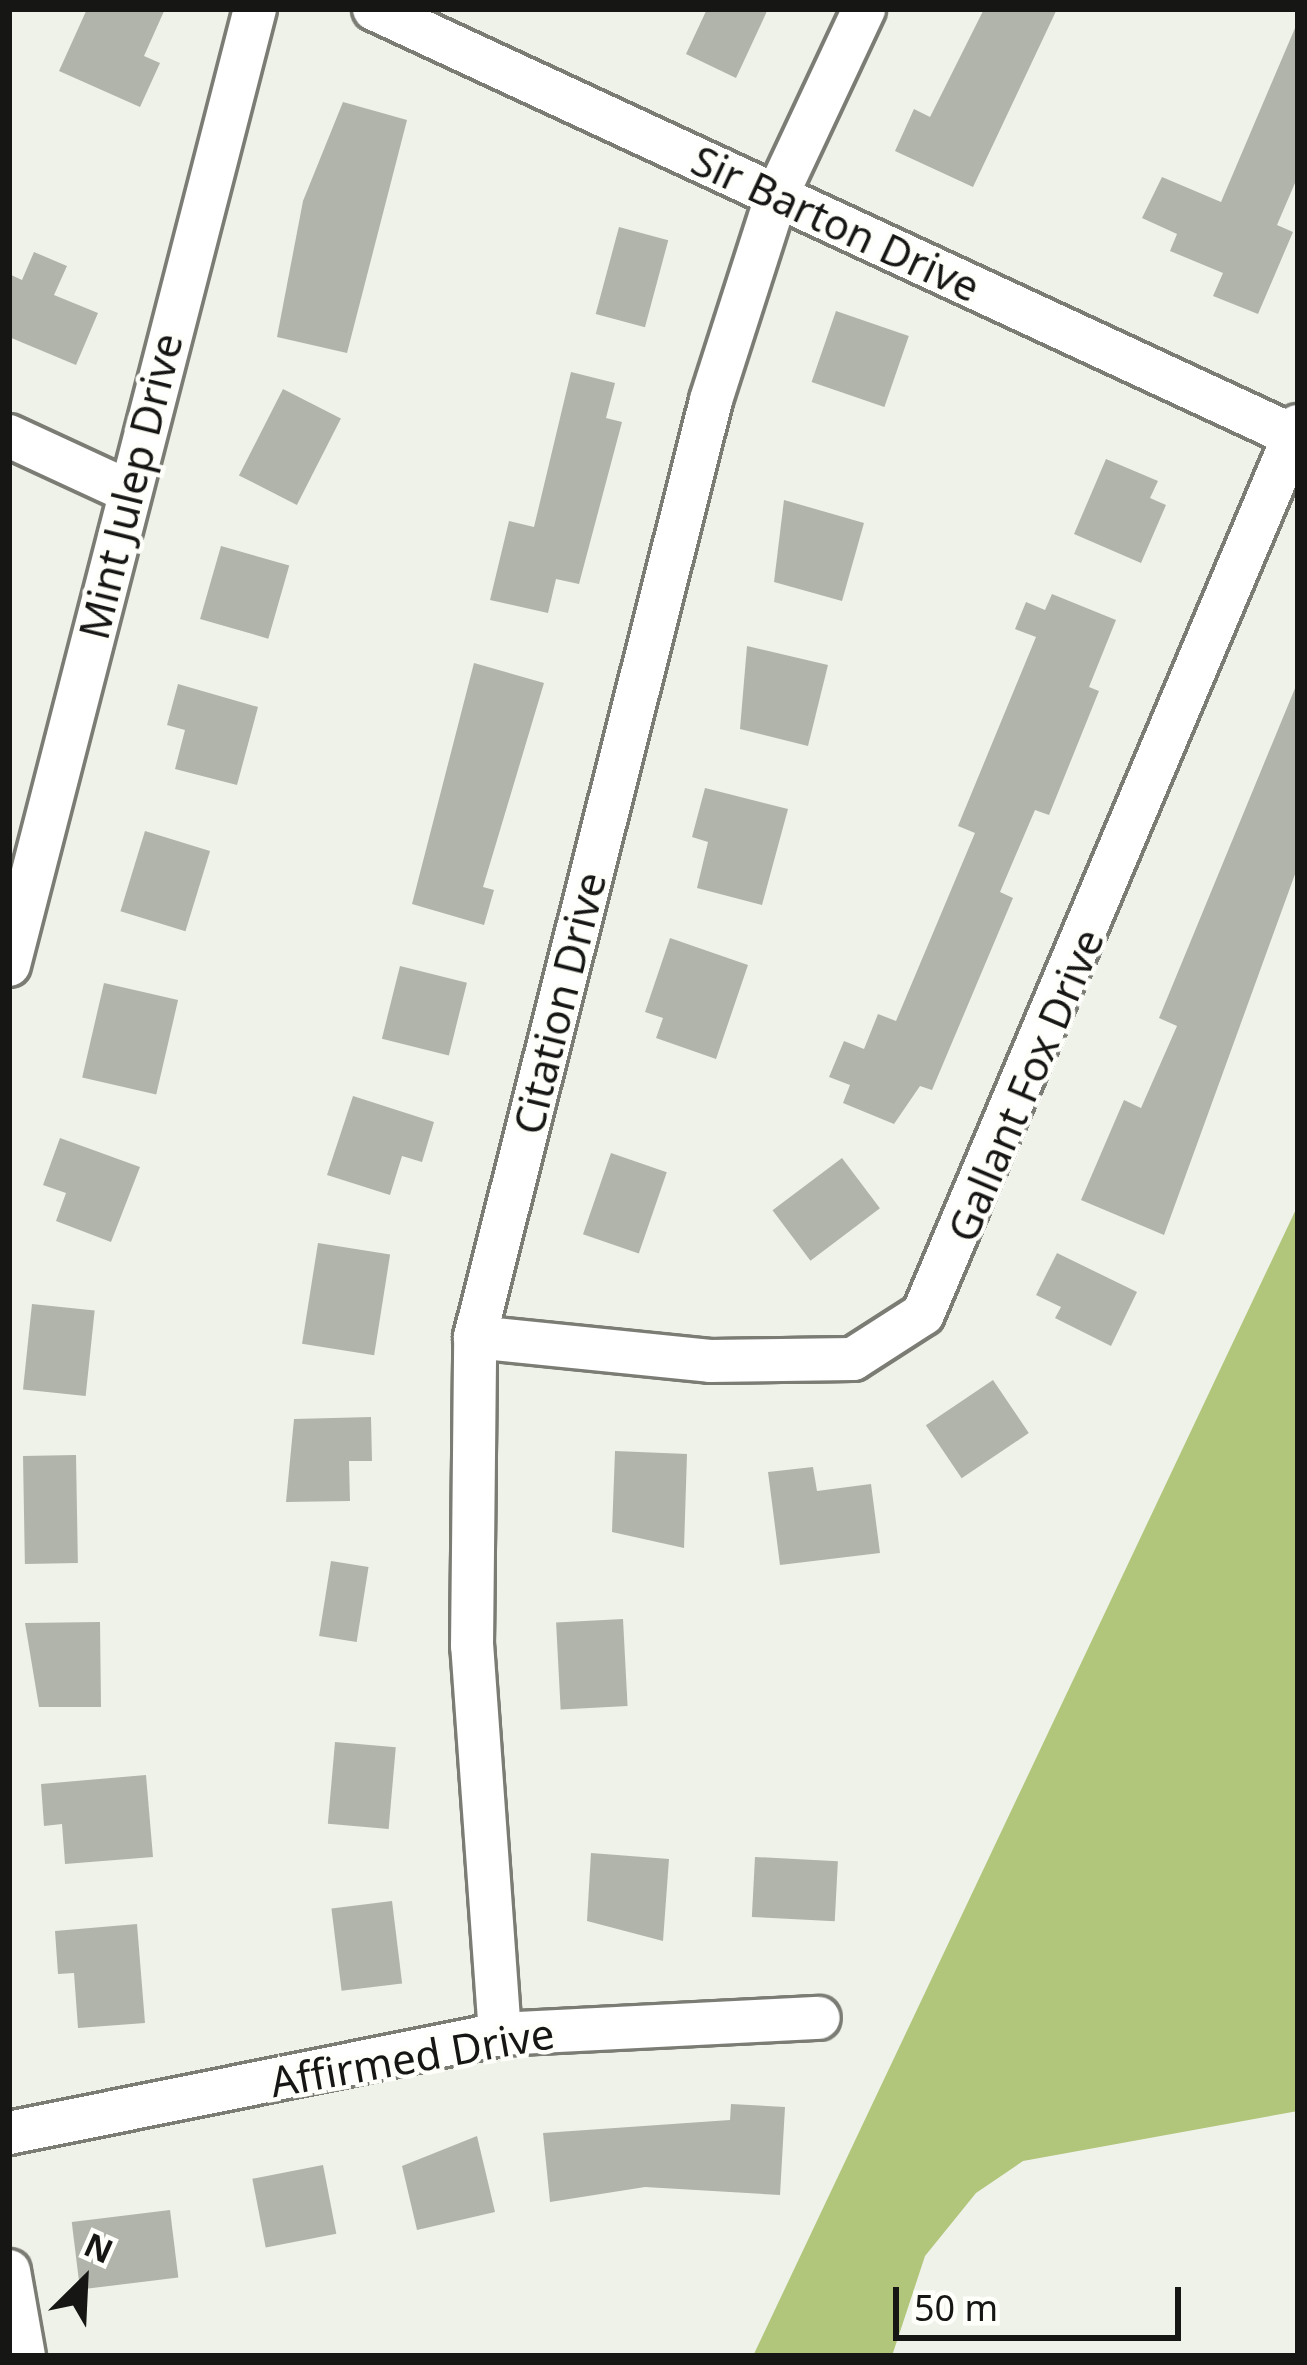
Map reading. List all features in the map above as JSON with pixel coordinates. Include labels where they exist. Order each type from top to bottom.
[{"type":"street","name":"Mint Julep Drive","points":[[9,965],[255,9]]},
{"type":"street","name":"Sir Barton Drive","points":[[374,9],[1296,433]]},
{"type":"street","name":"Citation Drive","points":[[500,2034],[472,1646],[475,1337],[654,613],[777,195],[864,9]]},
{"type":"street","name":"Gallant Fox Drive","points":[[475,1337],[710,1361],[853,1359],[923,1314],[1296,433]]},
{"type":"street","points":[[9,436],[128,491]]},
{"type":"street","name":"Affirmed Drive","points":[[9,2134],[500,2034],[819,2018]]},
{"type":"street","points":[[9,2272],[24,2356]]},
{"type":"green space","points":[[1298,1205],[1298,2111],[1023,2161],[976,2193],[925,2256],[892,2356],[753,2356]]},
{"type":"building","points":[[87,9],[165,9],[144,56],[160,63],[140,107],[59,71]]},
{"type":"building","points":[[707,9],[768,9],[736,78],[686,54]]},
{"type":"building","points":[[984,9],[1057,9],[973,187],[895,151],[914,109],[930,117]]},
{"type":"building","points":[[1298,21],[1298,176],[1277,225],[1293,232],[1258,314],[1213,296],[1223,273],[1170,251],[1177,234],[1142,218],[1162,177],[1221,202]]},
{"type":"building","points":[[343,102],[407,120],[347,353],[277,337],[303,201]]},
{"type":"building","points":[[619,227],[668,240],[645,327],[596,314]]},
{"type":"building","points":[[34,252],[67,266],[54,295],[98,313],[76,365],[9,337],[9,274],[22,280]]},
{"type":"building","points":[[836,311],[909,336],[884,407],[812,382]]},
{"type":"building","points":[[571,372],[615,383],[606,418],[622,422],[579,584],[556,579],[548,613],[490,600],[509,521],[534,527]]},
{"type":"building","points":[[283,389],[341,419],[297,505],[239,475]]},
{"type":"building","points":[[1106,459],[1158,481],[1150,498],[1166,505],[1141,563],[1074,534]]},
{"type":"building","points":[[784,500],[864,523],[842,601],[774,582]]},
{"type":"building","points":[[221,546],[289,566],[268,639],[200,619]]},
{"type":"building","points":[[1052,594],[1116,620],[1089,687],[1099,691],[1049,815],[1035,810],[1000,892],[1013,898],[932,1090],[920,1086],[894,1124],[843,1103],[850,1085],[829,1077],[844,1041],[864,1049],[878,1014],[896,1021],[975,833],[958,826],[1036,637],[1015,629],[1026,602],[1045,610]]},
{"type":"building","points":[[747,646],[828,665],[808,746],[740,729]]},
{"type":"building","points":[[474,663],[544,683],[483,887],[494,890],[484,925],[412,904]]},
{"type":"building","points":[[1298,681],[1298,866],[1164,1235],[1081,1200],[1124,1100],[1141,1108],[1177,1026],[1159,1018]]},
{"type":"building","points":[[178,684],[258,707],[237,785],[175,769],[185,730],[167,725]]},
{"type":"building","points":[[705,788],[788,809],[762,905],[697,888],[708,842],[692,837]]},
{"type":"building","points":[[145,831],[210,851],[185,931],[120,911]]},
{"type":"building","points":[[670,938],[748,965],[716,1059],[656,1038],[663,1018],[645,1012]]},
{"type":"building","points":[[400,966],[467,983],[449,1055],[382,1039]]},
{"type":"building","points":[[104,983],[178,1000],[156,1095],[82,1078]]},
{"type":"building","points":[[353,1096],[434,1122],[422,1162],[402,1156],[390,1195],[327,1175]]},
{"type":"building","points":[[60,1138],[140,1167],[111,1242],[56,1221],[66,1193],[43,1185]]},
{"type":"building","points":[[611,1153],[667,1172],[639,1254],[583,1234]]},
{"type":"building","points":[[842,1158],[880,1208],[810,1261],[773,1210]]},
{"type":"building","points":[[318,1243],[390,1254],[374,1355],[302,1344]]},
{"type":"building","points":[[1057,1253],[1137,1292],[1111,1346],[1055,1318],[1061,1307],[1036,1295]]},
{"type":"building","points":[[32,1304],[95,1311],[86,1396],[23,1390]]},
{"type":"building","points":[[993,1380],[1029,1433],[962,1478],[926,1425]]},
{"type":"building","points":[[371,1417],[372,1461],[349,1461],[350,1501],[286,1502],[294,1419]]},
{"type":"building","points":[[615,1451],[687,1454],[684,1548],[612,1532]]},
{"type":"building","points":[[76,1455],[78,1563],[25,1564],[23,1456]]},
{"type":"building","points":[[813,1467],[817,1491],[871,1484],[880,1553],[780,1565],[768,1472]]},
{"type":"building","points":[[331,1561],[369,1567],[357,1642],[319,1636]]},
{"type":"building","points":[[623,1619],[628,1706],[561,1709],[556,1623]]},
{"type":"building","points":[[100,1622],[101,1707],[39,1707],[25,1623]]},
{"type":"building","points":[[335,1742],[396,1747],[389,1829],[328,1824]]},
{"type":"building","points":[[146,1775],[153,1857],[65,1864],[62,1824],[44,1826],[41,1784]]},
{"type":"building","points":[[591,1853],[669,1859],[663,1941],[587,1921]]},
{"type":"building","points":[[755,1857],[838,1861],[835,1921],[752,1917]]},
{"type":"building","points":[[392,1901],[402,1983],[342,1991],[331,1908]]},
{"type":"building","points":[[137,1924],[145,2023],[78,2028],[74,1973],[58,1974],[55,1931]]},
{"type":"building","points":[[731,2104],[785,2107],[780,2195],[645,2187],[550,2202],[543,2133],[730,2120]]},
{"type":"building","points":[[477,2136],[495,2212],[417,2230],[402,2166]]},
{"type":"building","points":[[323,2165],[336,2234],[266,2247],[252,2179]]},
{"type":"building","points":[[170,2210],[178,2277],[80,2290],[72,2222]]}]
